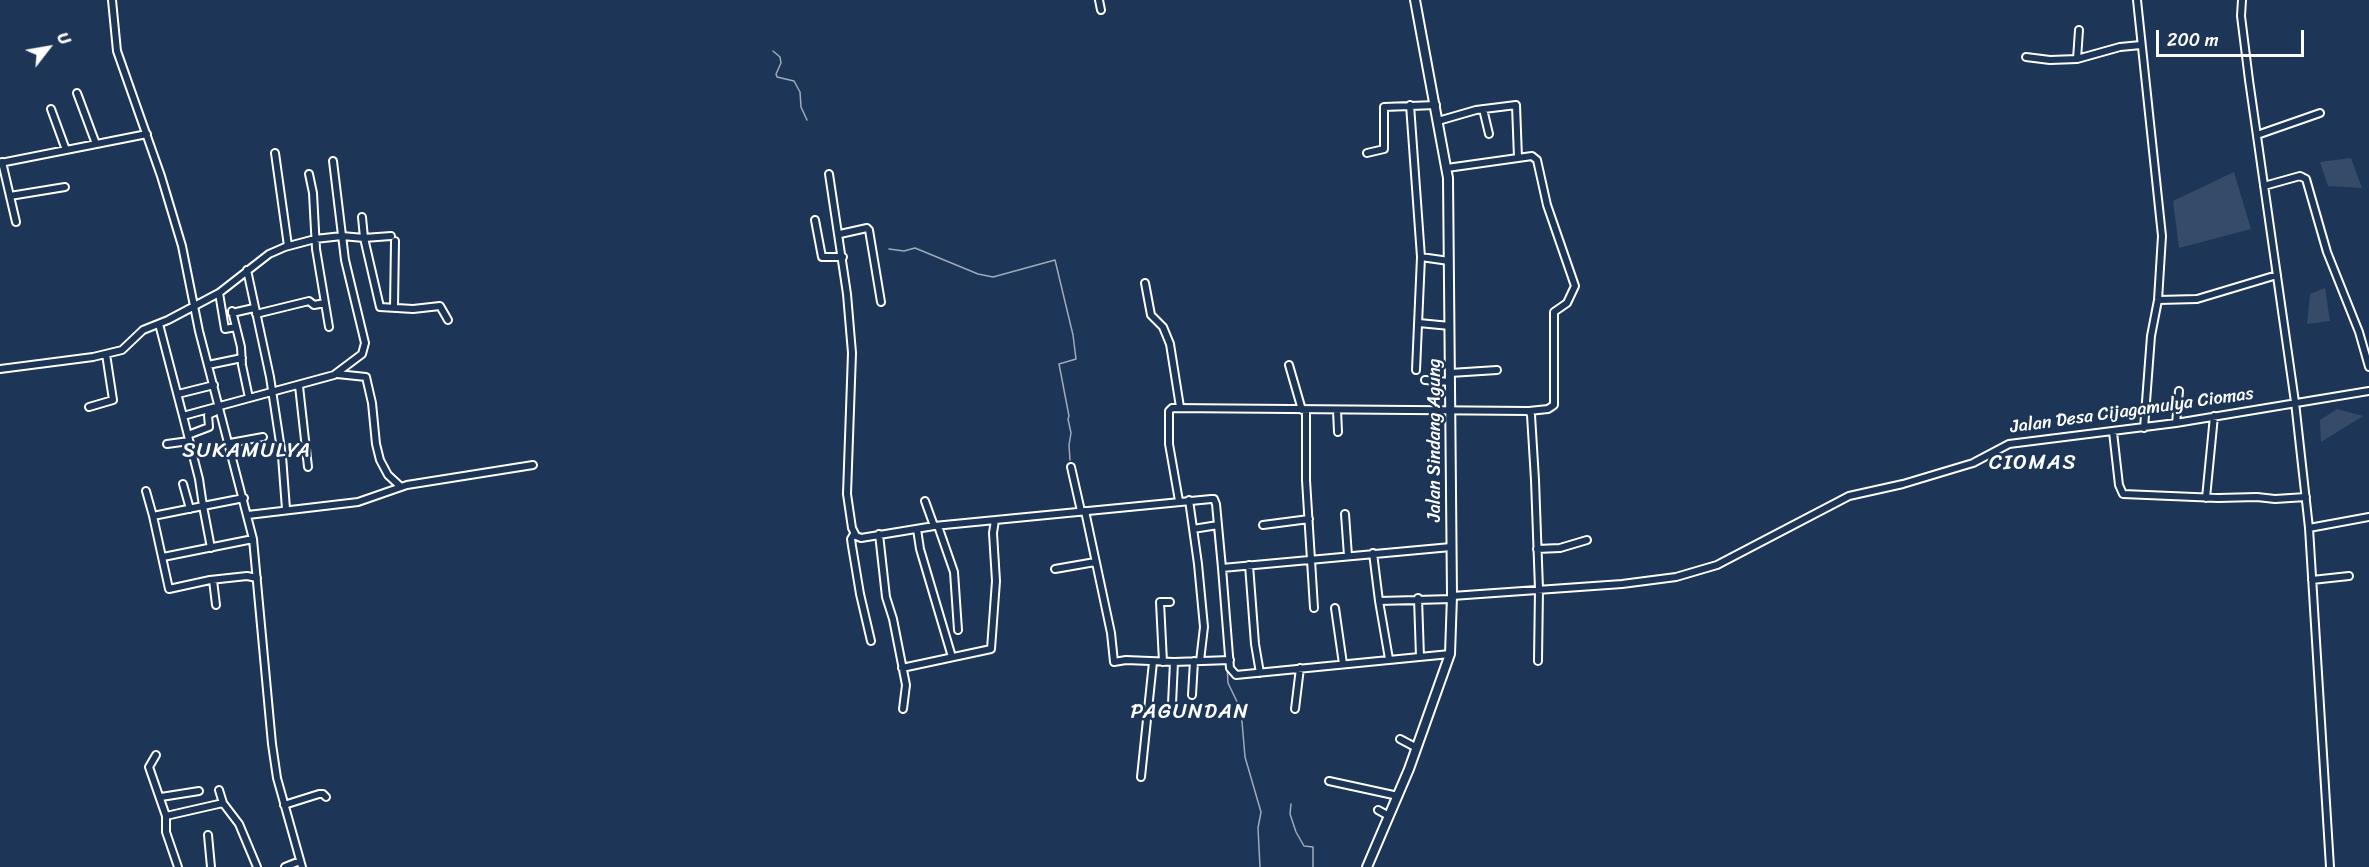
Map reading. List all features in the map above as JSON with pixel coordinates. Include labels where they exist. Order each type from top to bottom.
[{"type":"main road","name":"Jalan Sindang Agung","points":[[1366,867],[1417,748],[1450,654],[1452,598],[1447,168],[1415,0]]},
{"type":"street","points":[[112,0],[117,51],[147,134],[182,246],[208,365],[253,539],[267,704],[277,778],[301,864],[285,867]]},
{"type":"street","points":[[1099,0],[1101,10]]},
{"type":"street","points":[[2137,0],[2162,236],[2158,300],[2151,336],[2144,428]]},
{"type":"street","points":[[2242,0],[2241,16],[2295,402],[2310,528],[2330,864],[2339,861]]},
{"type":"street","points":[[2078,59],[2079,30]]},
{"type":"street","points":[[2026,57],[2050,60],[2078,59],[2120,47],[2141,45]]},
{"type":"street","points":[[77,93],[96,144]]},
{"type":"street","points":[[1410,105],[1420,257],[1416,370]]},
{"type":"street","points":[[1367,153],[1384,149],[1384,107],[1436,105]]},
{"type":"street","points":[[1438,121],[1484,109],[1517,106],[1518,158]]},
{"type":"street","points":[[51,109],[66,150]]},
{"type":"street","points":[[1484,109],[1489,134]]},
{"type":"street","points":[[2257,135],[2320,113]]},
{"type":"street","points":[[16,222],[1,163],[147,134]]},
{"type":"street","points":[[275,153],[288,246]]},
{"type":"street","points":[[1179,501],[1170,452],[1169,411],[1172,408],[1423,409],[1450,412],[1529,411],[1548,409],[1554,405],[1554,312],[1567,303],[1575,286],[1547,205],[1536,160],[1532,156],[1447,168]]},
{"type":"street","points":[[183,416],[336,374],[362,354],[365,347],[347,270],[333,160]]},
{"type":"street","points":[[309,174],[313,193],[315,239],[329,327]]},
{"type":"street","points":[[829,174],[843,257],[852,353],[847,494],[854,534],[851,539],[871,641]]},
{"type":"street","points":[[2264,186],[2300,176],[2306,178],[2327,252],[2359,332],[2369,366]]},
{"type":"street","points":[[10,196],[65,187]]},
{"type":"street","points":[[362,217],[378,305],[384,309],[440,306],[448,320]]},
{"type":"street","points":[[816,219],[822,257],[843,257]]},
{"type":"street","points":[[840,234],[867,228],[869,230],[881,302]]},
{"type":"street","points":[[0,369],[122,350],[139,333],[219,293],[268,254],[315,239],[342,236],[393,239],[394,308]]},
{"type":"street","points":[[1420,257],[1449,261]]},
{"type":"street","points":[[247,270],[272,393],[282,456],[286,509]]},
{"type":"street","points":[[2158,300],[2197,299],[2277,275]]},
{"type":"street","points":[[1145,283],[1151,315],[1163,327],[1170,344],[1180,407]]},
{"type":"street","points":[[219,293],[225,329],[236,327]]},
{"type":"street","points":[[249,398],[232,312],[255,311],[309,301],[314,305],[325,303]]},
{"type":"street","points":[[1419,323],[1450,326]]},
{"type":"street","points":[[159,324],[189,438],[212,548]]},
{"type":"street","points":[[89,407],[113,400],[106,354]]},
{"type":"street","points":[[208,365],[242,358]]},
{"type":"street","points":[[1289,365],[1304,410],[1314,608]]},
{"type":"street","points":[[1450,373],[1497,370]]},
{"type":"street","points":[[336,374],[366,377],[380,460],[388,475],[401,487]]},
{"type":"street","points":[[1425,380],[1450,382]]},
{"type":"street","points":[[178,394],[214,385]]},
{"type":"street","points":[[299,386],[308,467]]},
{"type":"street","name":"Jalan Desa Cijagamulya Ciomas","points":[[1379,601],[1452,598],[1671,578],[1717,566],[1850,496],[1973,464],[2009,444],[2144,428],[2369,390]]},
{"type":"street","points":[[2176,423],[2180,391]]},
{"type":"street","points":[[167,444],[189,438],[209,427],[208,415],[217,410],[218,406]]},
{"type":"street","points":[[1337,410],[1338,432]]},
{"type":"street","points":[[1529,411],[1539,589],[1538,661]]},
{"type":"street","points":[[2206,498],[2214,416]]},
{"type":"street","points":[[2114,432],[2118,476],[2123,494],[2206,498],[2306,497]]},
{"type":"street","points":[[230,443],[263,438]]},
{"type":"street","points":[[248,515],[358,502],[401,487],[532,465]]},
{"type":"street","points":[[1071,467],[1111,633],[1114,662],[1230,660]]},
{"type":"street","points":[[183,484],[190,509]]},
{"type":"street","points":[[146,491],[169,589],[213,580],[247,576],[257,578]]},
{"type":"street","points":[[153,516],[243,498]]},
{"type":"street","points":[[854,534],[861,537],[936,526],[1189,500],[1214,500],[1231,671],[1236,675],[1450,654]]},
{"type":"street","points":[[1189,500],[1204,627],[1192,695]]},
{"type":"street","points":[[925,501],[954,572],[958,630]]},
{"type":"street","points":[[1345,514],[1348,556]]},
{"type":"street","points":[[2310,528],[2369,517]]},
{"type":"street","points":[[1263,525],[1309,519]]},
{"type":"street","points":[[903,668],[988,651],[992,647],[996,581],[993,533],[995,520]]},
{"type":"street","points":[[1193,529],[1215,526]]},
{"type":"street","points":[[917,529],[922,555],[952,657]]},
{"type":"street","points":[[879,534],[886,597],[893,619],[906,685],[903,709]]},
{"type":"street","points":[[163,557],[253,539]]},
{"type":"street","points":[[1537,549],[1560,548],[1587,540]]},
{"type":"street","points":[[1222,568],[1451,547]]},
{"type":"street","points":[[1373,553],[1389,659]]},
{"type":"street","points":[[1055,569],[1095,562]]},
{"type":"street","points":[[1249,565],[1255,644],[1260,673]]},
{"type":"street","points":[[2312,580],[2349,576]]},
{"type":"street","points":[[213,580],[216,605]]},
{"type":"street","points":[[1418,598],[1420,657]]},
{"type":"street","points":[[1163,662],[1160,602],[1170,602]]},
{"type":"street","points":[[1335,608],[1343,664]]},
{"type":"street","points":[[1141,777],[1153,662]]},
{"type":"street","points":[[1172,704],[1174,662]]},
{"type":"street","points":[[1295,709],[1299,668]]},
{"type":"street","points":[[1400,739],[1417,748]]},
{"type":"street","points":[[156,755],[149,767],[161,797],[166,816],[166,831],[178,867]]},
{"type":"street","points":[[1329,781],[1398,796]]},
{"type":"street","points":[[161,797],[199,790]]},
{"type":"street","points":[[219,790],[223,803],[239,824],[257,867]]},
{"type":"street","points":[[284,805],[319,794],[326,797]]},
{"type":"street","points":[[166,816],[223,803]]},
{"type":"street","points":[[1378,810],[1389,816]]},
{"type":"street","points":[[208,835],[211,867]]},
{"type":"shaded area","points":[[2351,158],[2362,188],[2328,186],[2320,162]]},
{"type":"shaded area","points":[[2234,172],[2251,229],[2179,248],[2173,201]]},
{"type":"shaded area","points":[[2325,288],[2330,321],[2307,324],[2310,294]]},
{"type":"shaded area","points":[[2337,409],[2363,416],[2321,442],[2320,420]]},
{"type":"waterway","points":[[773,51],[780,57],[781,63],[777,77],[794,81],[800,92],[801,107],[807,120]]},
{"type":"waterway","points":[[889,249],[904,251],[915,248],[978,274],[993,277],[1055,260],[1073,335],[1076,359],[1059,364],[1071,433],[1070,460]]},
{"type":"waterway","points":[[1214,529],[1221,589]]},
{"type":"waterway","points":[[1227,665],[1228,683],[1241,710],[1245,757],[1261,812],[1258,828],[1260,867]]},
{"type":"waterway","points":[[1291,804],[1290,814],[1296,832],[1304,846],[1313,847],[1313,867]]},
{"type":"district","name":"SUKAMULYA","points":[[247,452]]},
{"type":"district","name":"CIOMAS","points":[[2033,464]]},
{"type":"district","name":"PAGUNDAN","points":[[1190,713]]}]
